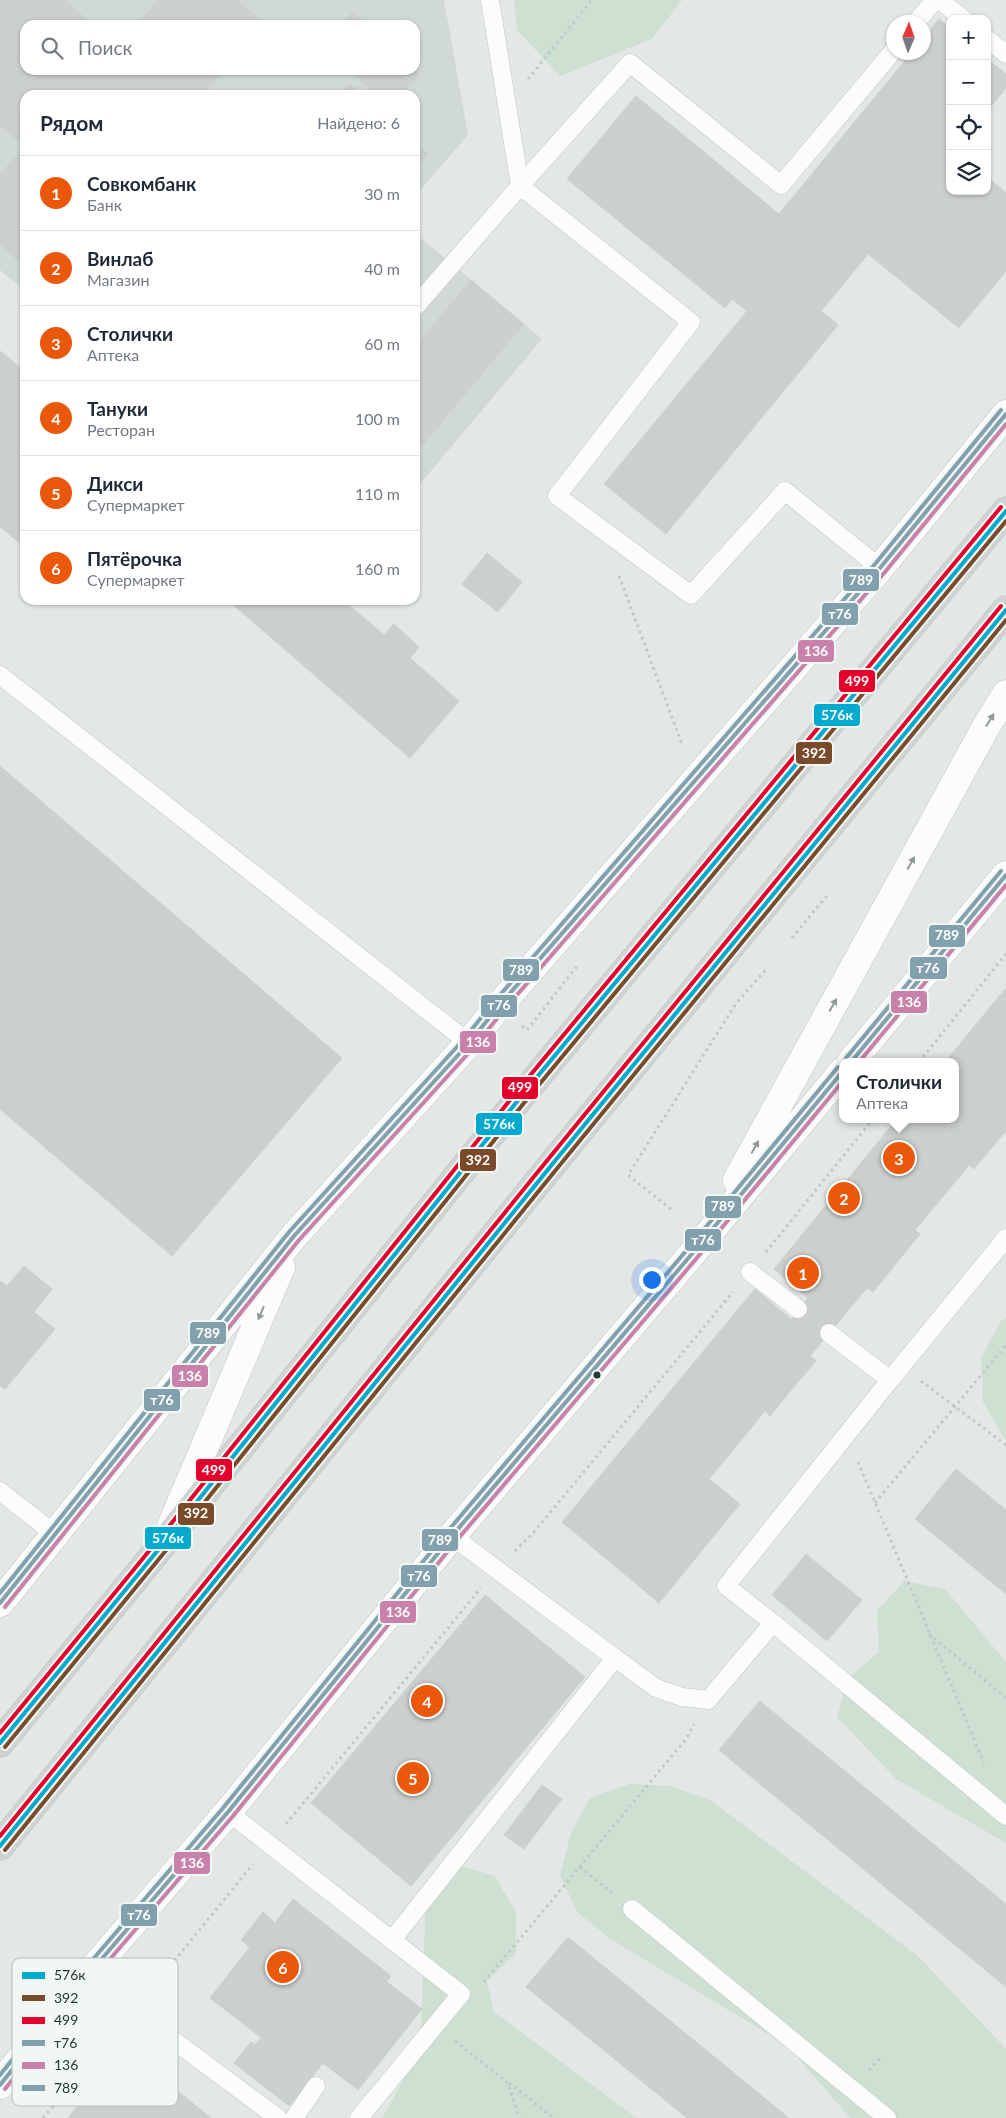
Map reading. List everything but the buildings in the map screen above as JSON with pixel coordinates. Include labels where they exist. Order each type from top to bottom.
[{"type":"main road","points":[[0,1743],[163,1544],[523,1094],[1006,511]]},
{"type":"main road","points":[[0,1846],[568,1144],[1006,610]]},
{"type":"street","points":[[0,1603],[294,1236],[468,1044],[498,1007],[880,568],[1006,414]]},
{"type":"street","points":[[706,1236],[987,725],[1006,694]]},
{"type":"street","points":[[854,1058],[1006,875]]},
{"type":"street","points":[[102,1958],[228,1812],[452,1536],[839,1077]]},
{"type":"street","points":[[163,1544],[294,1236]]},
{"type":"street","points":[[0,2085],[12,2070]]},
{"type":"lane","points":[[490,0],[520,186],[690,322],[557,496],[690,595],[785,491],[880,568]]},
{"type":"lane","points":[[922,15],[935,0]]},
{"type":"lane","points":[[940,0],[958,15]]},
{"type":"lane","points":[[991,42],[1006,54]]},
{"type":"lane","points":[[420,301],[630,63],[781,185],[886,60]]},
{"type":"lane","points":[[0,675],[468,1044]]},
{"type":"lane","points":[[1006,1238],[846,1434],[726,1586],[1006,1816]]},
{"type":"lane","points":[[750,1272],[798,1309]]},
{"type":"lane","points":[[829,1333],[890,1380]]},
{"type":"lane","points":[[0,1491],[56,1535]]},
{"type":"lane","points":[[452,1536],[656,1688],[682,1697],[708,1700],[772,1623]]},
{"type":"lane","points":[[392,1940],[615,1658]]},
{"type":"lane","points":[[228,1812],[461,1994],[359,2118]]},
{"type":"lane","points":[[632,1909],[887,2118]]},
{"type":"lane","points":[[178,2044],[278,2118]]},
{"type":"lane","points":[[294,2118],[316,2086]]},
{"type":"path","points":[[507,106],[592,0]]},
{"type":"path","points":[[619,576],[682,744]]},
{"type":"path","points":[[792,938],[829,893]]},
{"type":"path","points":[[922,1058],[1006,954]]},
{"type":"path","points":[[671,1209],[628,1175],[735,1005],[766,968]]},
{"type":"path","points":[[177,1958],[496,1570],[534,1532],[750,1272],[870,1123]]},
{"type":"path","points":[[875,1503],[1006,1345]]},
{"type":"path","points":[[901,1366],[1006,1446]]},
{"type":"path","points":[[846,1434],[928,1634],[987,1769]]},
{"type":"path","points":[[928,1634],[1006,1698]]},
{"type":"path","points":[[461,1994],[486,1981],[686,1739],[708,1700]]},
{"type":"path","points":[[580,1867],[632,1909]]},
{"type":"path","points":[[435,2025],[554,2118]]},
{"type":"path","points":[[508,2083],[519,2118]]},
{"type":"path","points":[[43,2118],[53,2106]]},
{"type":"shaded area","points":[[0,0],[444,0],[468,135],[420,190],[420,90],[20,90],[20,287],[0,270]]},
{"type":"shaded area","points":[[420,237],[542,339],[420,484]]},
{"type":"green space","points":[[514,0],[682,0],[652,39],[560,76],[517,30]]},
{"type":"green space","points":[[1006,1318],[1006,1441],[983,1402],[981,1358],[1001,1321]]},
{"type":"green space","points":[[904,1581],[945,1589],[1006,1662],[1006,1843],[896,1779],[837,1717],[848,1678],[879,1652],[877,1611]]},
{"type":"green space","points":[[629,1784],[670,1786],[710,1800],[919,1957],[1006,2049],[1006,2118],[850,2118],[788,2046],[609,1938],[577,1912],[560,1875],[571,1833],[590,1798]]},
{"type":"green space","points":[[450,1864],[494,1875],[516,1912],[516,1953],[487,1981],[494,2012],[637,2118],[382,2118],[420,2050],[426,1897]]},
{"type":"transit line","name":"789","points":[[0,1593],[289,1232],[464,1039],[493,1003],[875,564],[1001,410]]},
{"type":"transit line","name":"т76","points":[[0,1603],[294,1236],[469,1043],[498,1007],[880,568],[1006,414]]},
{"type":"transit line","name":"136","points":[[5,1607],[299,1240],[474,1047],[503,1011],[885,572],[1006,424]]},
{"type":"transit line","name":"499","points":[[0,1733],[158,1540],[518,1090],[1001,507]]},
{"type":"transit line","name":"576к","points":[[0,1743],[163,1544],[523,1094],[1006,511]]},
{"type":"transit line","name":"392","points":[[5,1747],[168,1548],[528,1098],[1006,521]]},
{"type":"transit line","name":"499","points":[[0,1836],[545,1163],[1001,606]]},
{"type":"transit line","name":"576к","points":[[0,1846],[550,1167],[1006,610]]},
{"type":"transit line","name":"392","points":[[5,1850],[555,1171],[1006,620]]},
{"type":"transit line","name":"789","points":[[846,1058],[1001,871]]},
{"type":"transit line","name":"т76","points":[[854,1058],[1006,875]]},
{"type":"transit line","name":"136","points":[[862,1058],[1006,885]]},
{"type":"transit line","name":"789","points":[[94,1958],[223,1808],[447,1532],[686,1251],[838,1067]]},
{"type":"transit line","name":"т76","points":[[102,1958],[228,1812],[452,1536],[691,1255],[839,1076]]},
{"type":"transit line","name":"136","points":[[111,1958],[233,1816],[457,1540],[696,1259],[839,1086]]},
{"type":"transit line","name":"789","points":[[0,2075],[12,2060]]},
{"type":"transit line","name":"т76","points":[[0,2085],[12,2070]]},
{"type":"transit line","name":"136","points":[[5,2089],[12,2080]]},
{"type":"place","name":"Столички","points":[[899,1158]]},
{"type":"place","name":"Винлаб","points":[[844,1198]]},
{"type":"place","name":"Совкомбанк","points":[[803,1273]]},
{"type":"place","name":"Тануки","points":[[427,1701]]},
{"type":"place","name":"Дикси","points":[[413,1778]]},
{"type":"place","name":"Пятёрочка","points":[[283,1967]]}]
